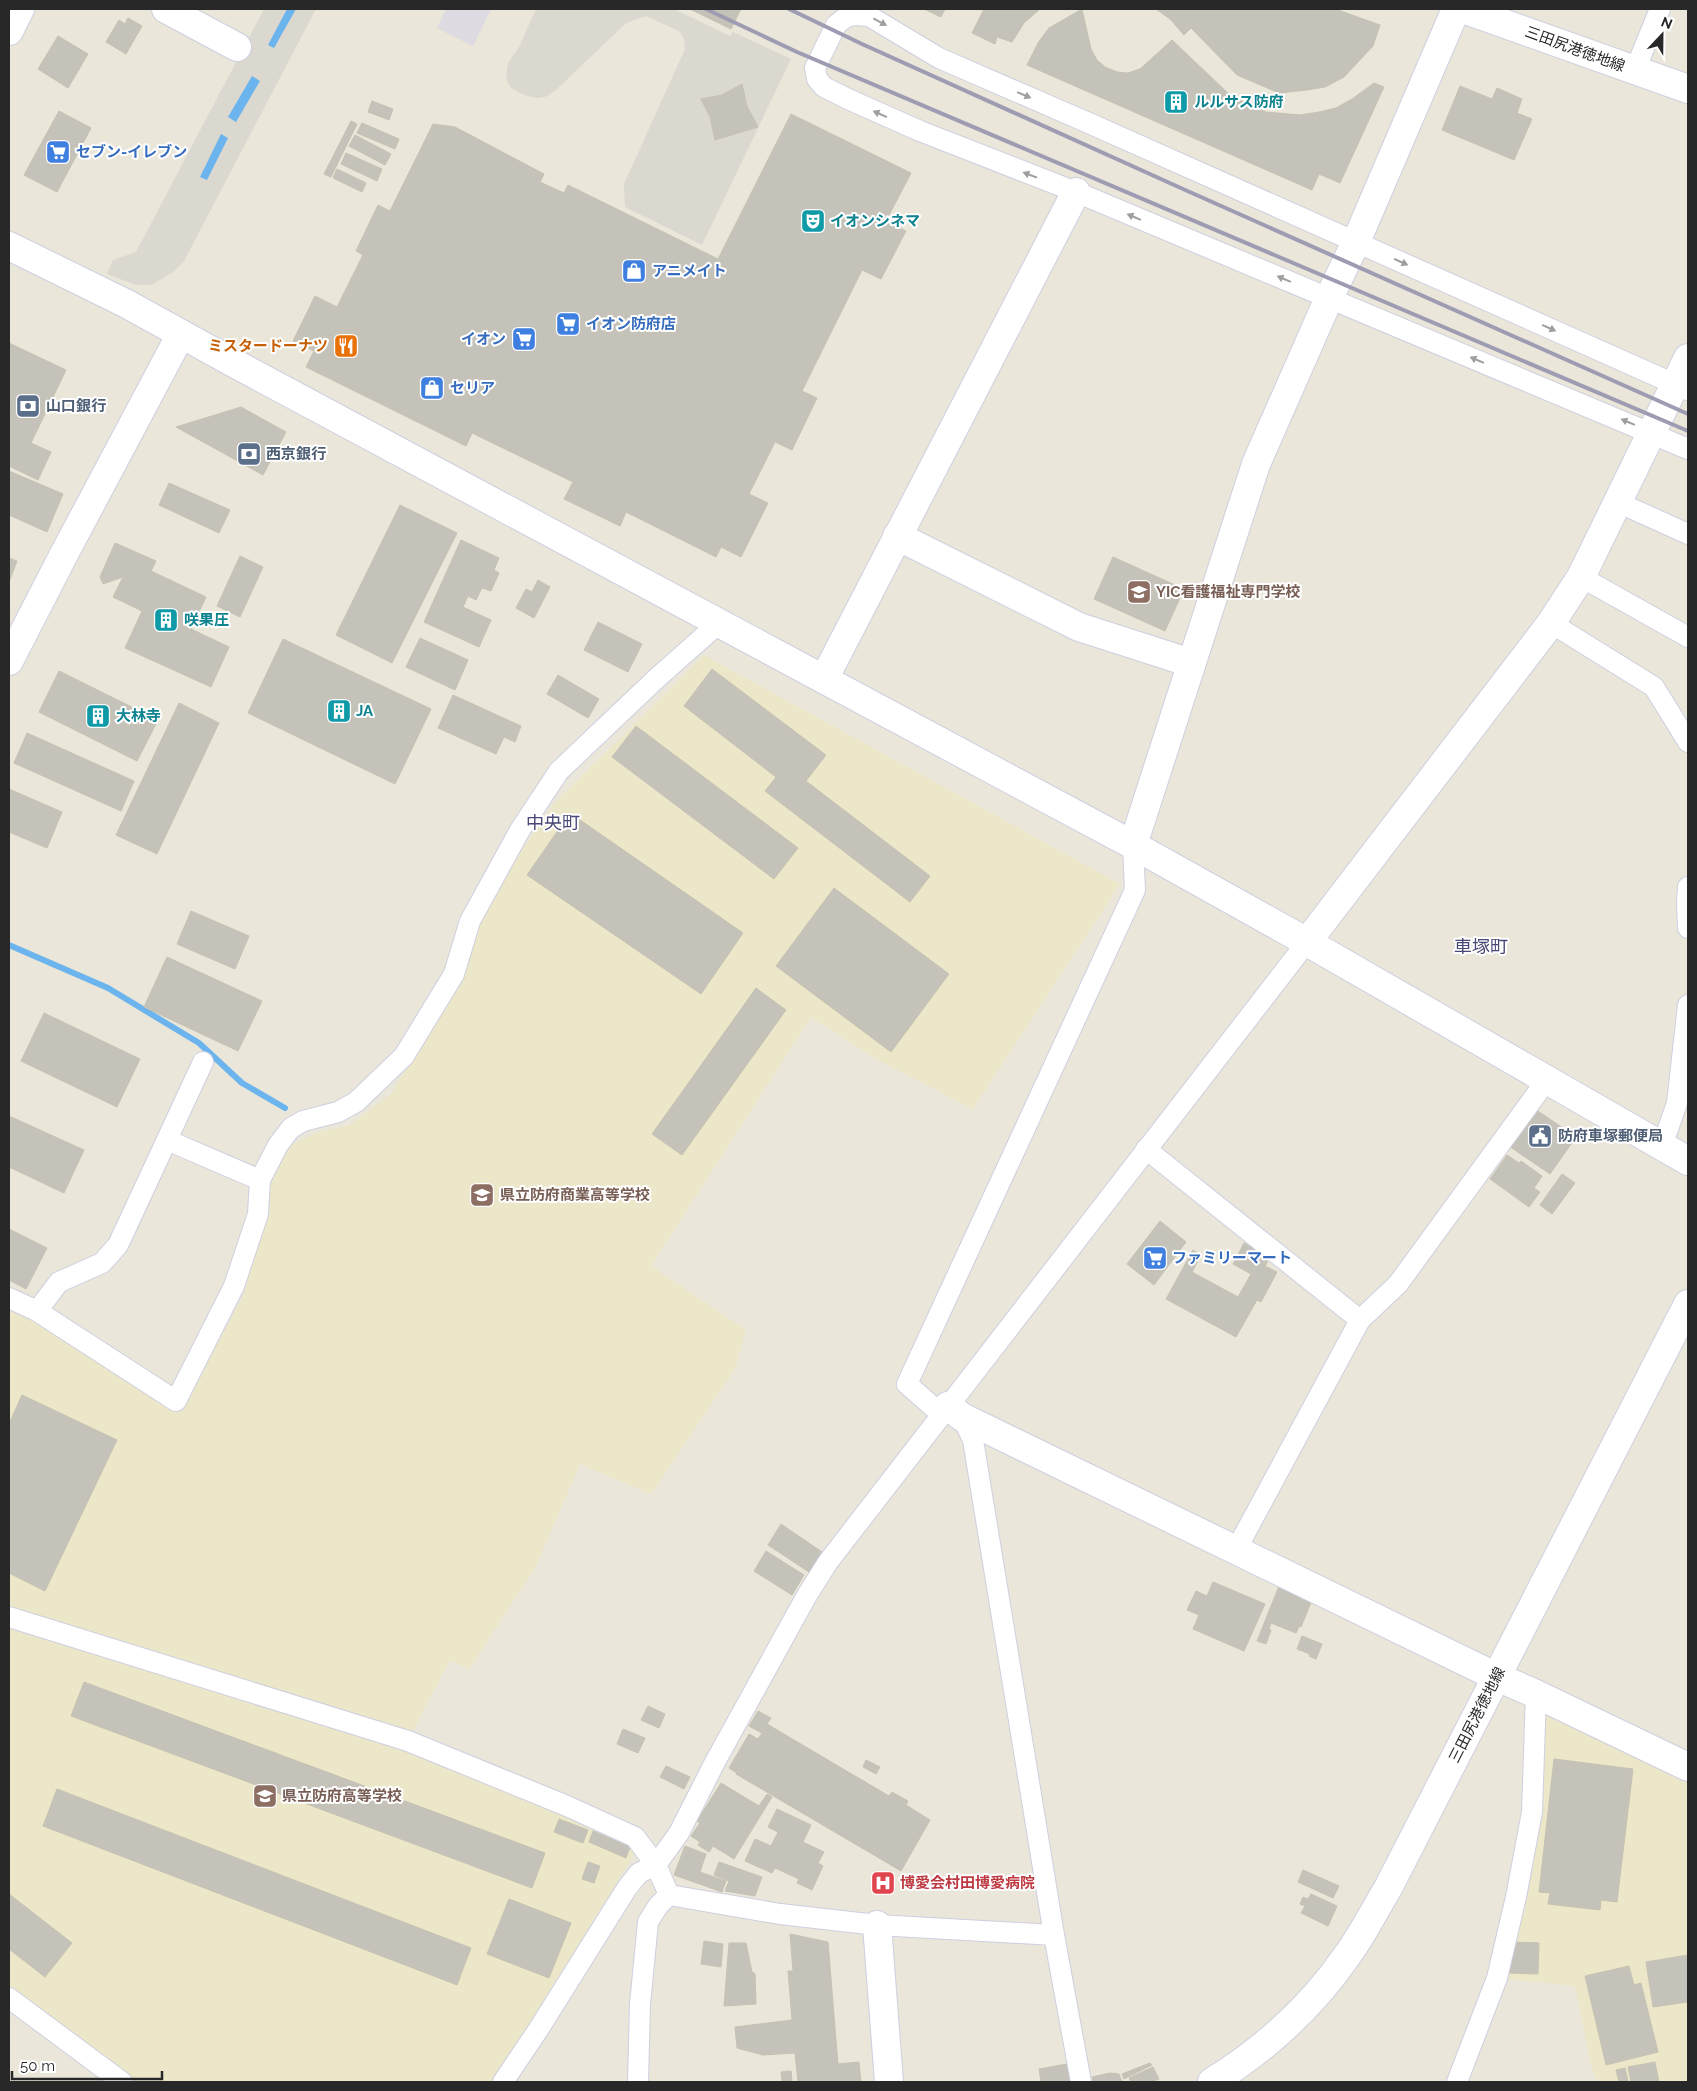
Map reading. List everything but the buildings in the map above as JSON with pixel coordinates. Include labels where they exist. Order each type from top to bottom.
[{"type":"street","points":[[9,32],[20,9]]},
{"type":"street","points":[[166,9],[237,47]]},
{"type":"street","points":[[1456,9],[1356,242],[1329,298],[1256,464],[1133,845],[1135,890],[907,1384],[950,1412],[1497,1677],[1688,1767]]},
{"type":"street","name":"三田尻港徳地線","points":[[1463,9],[1688,89]]},
{"type":"street","points":[[1635,70],[1660,9]]},
{"type":"street","points":[[1682,387],[939,58],[869,16],[855,15],[846,17],[836,25],[815,68],[817,79],[824,87],[920,131],[1076,192],[1688,449]]},
{"type":"street","points":[[824,679],[1076,192]]},
{"type":"street","points":[[9,246],[127,304],[1133,845],[1307,942],[1688,1161]]},
{"type":"street","points":[[9,661],[181,334]]},
{"type":"street","points":[[503,2082],[627,1888],[639,1873],[656,1865],[679,1833],[715,1762],[806,1597],[824,1569],[950,1412],[1146,1149],[1551,623],[1581,577],[1651,432],[1682,387],[1688,358]]},
{"type":"street","points":[[1618,502],[1688,534]]},
{"type":"street","points":[[897,536],[1079,627],[1191,663]]},
{"type":"street","points":[[1581,577],[1688,638]]},
{"type":"street","points":[[9,1298],[37,1311],[176,1401],[234,1286],[258,1214],[260,1180],[278,1145],[291,1128],[303,1121],[338,1112],[356,1102],[404,1056],[454,974],[470,921],[520,830],[559,771],[657,678],[719,623]]},
{"type":"street","points":[[1551,623],[1654,687],[1688,742]]},
{"type":"street","points":[[1688,887],[1688,928]]},
{"type":"street","points":[[1662,1146],[1678,1104],[1688,1004]]},
{"type":"street","points":[[37,1311],[59,1282],[102,1264],[118,1244],[203,1062]]},
{"type":"street","points":[[1236,1550],[1360,1320],[1398,1284],[1546,1081]]},
{"type":"street","points":[[166,1140],[260,1180]]},
{"type":"street","points":[[1146,1149],[1360,1320]]},
{"type":"street","name":"三田尻港徳地線","points":[[1212,2082],[1245,2061],[1280,2033],[1312,2002],[1347,1957],[1388,1888],[1688,1304]]},
{"type":"street","points":[[950,1412],[973,1440],[1054,1934],[1081,2082]]},
{"type":"street","points":[[9,1617],[408,1741],[567,1806],[635,1837],[656,1865],[669,1895]]},
{"type":"street","points":[[1457,2082],[1497,1978],[1516,1897],[1532,1812],[1536,1694]]},
{"type":"street","points":[[669,1895],[780,1914],[878,1925],[1054,1934]]},
{"type":"street","points":[[638,2082],[640,2004],[648,1922],[658,1906],[669,1895]]},
{"type":"street","points":[[878,1925],[889,2082]]},
{"type":"street","points":[[9,1998],[122,2082]]},
{"type":"shaded area","points":[[264,9],[316,9],[184,261],[172,273],[151,285],[136,285],[107,274],[113,260],[136,252]]},
{"type":"shaded area","points":[[446,9],[491,9],[473,46],[437,28]]},
{"type":"shaded area","points":[[536,9],[674,9],[730,36],[733,32],[791,59],[702,245],[625,207],[624,184],[685,49],[684,39],[679,31],[646,16],[626,23],[556,90],[545,97],[536,98],[524,95],[511,88],[506,79],[508,63],[519,47]]},
{"type":"shaded area","name":"県立防府商業高等学校","points":[[704,655],[1120,884],[973,1109],[876,1059],[811,1017],[651,1266],[746,1330],[735,1369],[651,1494],[580,1464],[535,1568],[469,1669],[450,1660],[410,1736],[9,1608],[9,1311],[42,1322],[178,1413],[243,1297],[268,1209],[270,1181],[291,1145],[319,1132],[350,1125],[392,1093],[453,990],[484,905],[554,804]]},
{"type":"shaded area","name":"県立防府高等学校","points":[[9,1617],[408,1741],[636,1851],[493,2082],[133,2082],[9,1985]]},
{"type":"shaded area","points":[[1536,1694],[1688,1767],[1688,2082],[1597,2082],[1592,2069],[1575,1986],[1497,1978],[1516,1897]]},
{"type":"water","points":[[287,9],[296,9],[274,48],[268,45]]},
{"type":"water","points":[[252,76],[260,81],[236,122],[228,117]]},
{"type":"water","points":[[221,134],[228,138],[207,180],[200,177]]},
{"type":"waterway","points":[[9,945],[108,988],[199,1043],[242,1083],[285,1108]]},
{"type":"railway","points":[[706,9],[797,52],[1688,431]]},
{"type":"railway","points":[[789,9],[862,44],[1183,189],[1688,414]]},
{"type":"place","name":"ルルサス防府","points":[[1176,102]]},
{"type":"place","name":"セブン-イレブン","points":[[58,152]]},
{"type":"place","name":"イオンシネマ","points":[[813,221]]},
{"type":"place","name":"アニメイト","points":[[634,271]]},
{"type":"place","name":"イオン防府店","points":[[568,324]]},
{"type":"place","name":"イオン","points":[[524,339]]},
{"type":"place","name":"ミスタードーナツ","points":[[346,346]]},
{"type":"place","name":"セリア","points":[[432,388]]},
{"type":"place","name":"山口銀行","points":[[28,406]]},
{"type":"place","name":"西京銀行","points":[[249,454]]},
{"type":"place","name":"YIC看護福祉専門学校","points":[[1139,592]]},
{"type":"place","name":"咲果圧","points":[[166,620]]},
{"type":"place","name":"JA","points":[[339,711]]},
{"type":"place","name":"大林寺","points":[[98,716]]},
{"type":"place","name":"防府車塚郵便局","points":[[1540,1136]]},
{"type":"place","name":"県立防府商業高等学校","points":[[482,1195]]},
{"type":"place","name":"ファミリーマート","points":[[1155,1258]]},
{"type":"place","name":"県立防府高等学校","points":[[265,1796]]},
{"type":"place","name":"博愛会村田博愛病院","points":[[883,1883]]},
{"type":"district","name":"中央町","points":[[553,822]]},
{"type":"district","name":"車塚町","points":[[1481,946]]}]
